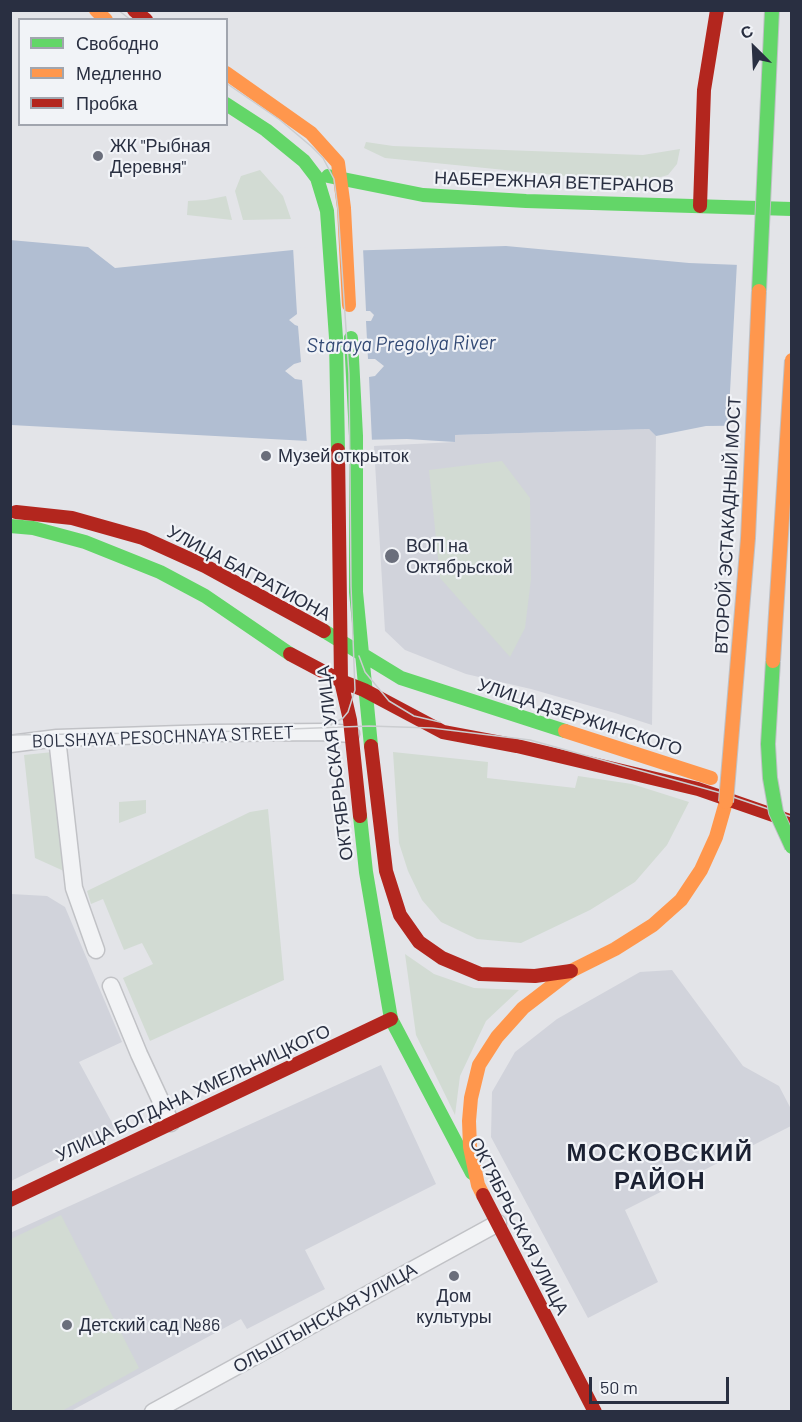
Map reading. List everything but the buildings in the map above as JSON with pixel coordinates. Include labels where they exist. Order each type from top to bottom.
[{"type":"main road","points":[[700,206],[704,90],[717,10]]},
{"type":"main road","name":"ВТОРОЙ ЭСТАКАДНЫЙ МОСТ","points":[[478,1185],[470,1147],[471,1098],[479,1065],[497,1037],[523,1008],[571,971],[615,950],[653,925],[681,900],[701,870],[717,837],[726,802],[748,538],[772,10]]},
{"type":"main road","name":"ОКТЯБРЬСКАЯ УЛИЦА","points":[[228,74],[311,133],[338,163],[344,208],[356,436],[356,592],[367,710]]},
{"type":"main road","name":"ОКТЯБРЬСКАЯ УЛИЦА","points":[[228,105],[288,147],[317,178],[327,210],[336,338],[341,681],[351,734],[366,872],[391,1019],[596,1412]]},
{"type":"main road","name":"НАБЕРЕЖНАЯ ВЕТЕРАНОВ","points":[[317,178],[328,176],[341,178],[423,195],[526,201],[792,209]]},
{"type":"main road","points":[[792,360],[768,744],[770,778],[776,812],[792,847]]},
{"type":"main road","name":"УЛИЦА БАГРАТИОНА","points":[[10,511],[72,518],[144,538],[205,566],[340,640],[361,654]]},
{"type":"main road","points":[[10,526],[33,528],[124,555],[205,596],[294,657],[364,690]]},
{"type":"main road","name":"УЛИЦА ДЗЕРЖИНСКОГО","points":[[361,654],[401,678],[741,789]]},
{"type":"main road","name":"УЛИЦА ДЗЕРЖИНСКОГО","points":[[364,690],[443,732],[517,746],[698,789],[792,821]]},
{"type":"main road","name":"ВТОРОЙ ЭСТАКАДНЫЙ МОСТ","points":[[367,710],[387,871],[400,915],[419,942],[442,958],[480,974],[535,976],[571,971]]},
{"type":"main road","points":[[761,796],[792,807]]},
{"type":"main road","name":"УЛИЦА БОГДАНА ХМЕЛЬНИЦКОГО","points":[[10,1200],[391,1019]]},
{"type":"street","name":"BOLSHAYA PESOCHNAYA STREET","points":[[10,744],[57,738],[281,732],[351,734]]},
{"type":"street","points":[[57,738],[74,888],[96,950]]},
{"type":"street","points":[[111,986],[171,1123]]},
{"type":"street","name":"ОЛЬШТЫНСКАЯ УЛИЦА","points":[[153,1412],[498,1223]]},
{"type":"shaded area","points":[[366,142],[393,146],[643,155],[680,149],[677,164],[668,175],[650,180],[595,179],[385,158],[364,148]]},
{"type":"shaded area","points":[[260,170],[283,196],[291,219],[243,220],[235,191],[241,176]]},
{"type":"shaded area","points":[[226,196],[232,220],[187,215],[188,201]]},
{"type":"shaded area","points":[[649,429],[656,436],[652,725],[531,689],[466,674],[405,650],[385,631],[374,446],[455,442],[455,435]]},
{"type":"shaded area","points":[[502,461],[530,498],[531,579],[525,628],[510,657],[440,578],[429,470]]},
{"type":"shaded area","points":[[53,752],[66,872],[35,858],[24,755]]},
{"type":"shaded area","points":[[393,752],[488,762],[487,778],[575,788],[578,776],[632,784],[689,802],[667,845],[635,882],[590,910],[521,943],[477,939],[441,922],[422,900],[408,871],[399,843]]},
{"type":"shaded area","points":[[146,800],[146,813],[119,823],[119,802]]},
{"type":"shaded area","points":[[268,809],[284,980],[150,1041],[123,978],[153,964],[142,943],[124,950],[103,899],[91,904],[87,891],[250,812]]},
{"type":"shaded area","points":[[11,894],[47,896],[65,907],[122,1042],[79,1062],[116,1130],[11,1181]]},
{"type":"shaded area","points":[[405,954],[434,974],[474,988],[519,990],[486,1021],[460,1076],[455,1115],[416,1035]]},
{"type":"shaded area","points":[[672,970],[743,1066],[779,1086],[791,1109],[791,1126],[625,1210],[658,1282],[588,1318],[491,1137],[492,1092],[515,1052],[557,1019],[640,972]]},
{"type":"shaded area","points":[[381,1065],[436,1184],[305,1250],[325,1289],[247,1329],[241,1319],[71,1411],[11,1411],[10,1233]]},
{"type":"shaded area","name":"Детский сад №86","points":[[61,1215],[139,1368],[62,1411],[12,1411],[10,1408],[11,1239]]},
{"type":"water","name":"Staraya Pregolya River","points":[[10,240],[88,247],[115,268],[293,250],[340,251],[506,246],[689,263],[791,267],[791,425],[706,426],[656,436],[649,429],[455,435],[455,442],[407,439],[308,441],[11,425]]},
{"type":"pier","points":[[293,247],[363,248],[366,311],[374,315],[371,321],[366,321],[368,359],[375,359],[384,366],[375,376],[369,377],[372,442],[307,444],[302,380],[295,379],[285,371],[301,362],[298,326],[289,320],[297,314]]},
{"type":"pier","points":[[737,262],[792,264],[792,428],[728,429]]},
{"type":"tram line","points":[[118,10],[128,18]]},
{"type":"tram line","points":[[228,84],[280,120],[312,147],[323,158],[334,179],[349,374],[351,586],[355,690],[348,712],[331,725]]},
{"type":"tram line","points":[[359,656],[365,672],[389,701],[414,716],[440,722]]},
{"type":"tram line","points":[[10,735],[211,732],[369,726],[432,728],[530,740],[721,793],[792,817]]},
{"type":"traffic: fast","points":[[759,291],[772,10]]},
{"type":"traffic: fast","points":[[228,105],[266,130],[304,161],[317,178],[327,211],[336,338],[338,450]]},
{"type":"traffic: fast","points":[[328,176],[423,195],[526,201],[792,209]]},
{"type":"traffic: fast","points":[[351,338],[356,436],[356,592],[371,746]]},
{"type":"traffic: fast","points":[[10,526],[33,528],[85,542],[160,572],[205,596],[290,654]]},
{"type":"traffic: fast","points":[[324,631],[401,678],[565,731]]},
{"type":"traffic: fast","points":[[773,661],[768,744],[770,778],[776,812],[792,847]]},
{"type":"traffic: fast","points":[[360,816],[366,872],[391,1019],[472,1173]]},
{"type":"traffic: slow","points":[[96,10],[104,18]]},
{"type":"traffic: slow","points":[[228,74],[311,133],[338,163],[344,208],[349,305]]},
{"type":"traffic: slow","points":[[726,802],[748,538],[759,291]]},
{"type":"traffic: slow","points":[[773,661],[792,360]]},
{"type":"traffic: slow","points":[[565,731],[711,778]]},
{"type":"traffic: slow","points":[[483,1195],[478,1185],[470,1147],[469,1121],[471,1098],[479,1065],[497,1037],[523,1008],[571,971],[615,949],[653,925],[681,900],[701,870],[716,837],[726,802]]},
{"type":"traffic: jam","points":[[134,10],[144,18]]},
{"type":"traffic: jam","points":[[700,206],[704,90],[717,10]]},
{"type":"traffic: jam","points":[[338,450],[341,681],[350,720],[360,816]]},
{"type":"traffic: jam","points":[[16,512],[72,518],[143,538],[205,566],[324,631]]},
{"type":"traffic: jam","points":[[290,654],[443,732],[517,746],[698,789],[790,821]]},
{"type":"traffic: jam","points":[[371,746],[386,871],[400,915],[419,942],[442,958],[480,974],[535,976],[571,971]]},
{"type":"traffic: jam","points":[[10,1200],[391,1019]]},
{"type":"traffic: jam","points":[[483,1195],[595,1412]]},
{"type":"place","name":"ЖК \"Рыбная Деревня\"","points":[[98,156]]},
{"type":"place","name":"Музей открыток","points":[[266,456]]},
{"type":"place","name":"ВОП на Октябрьской","points":[[392,556]]},
{"type":"place","name":"Дом культуры","points":[[454,1276]]},
{"type":"place","name":"Детский сад №86","points":[[67,1325]]},
{"type":"district","name":"МОСКОВСКИЙ РАЙОН","points":[[660,1167]]}]
